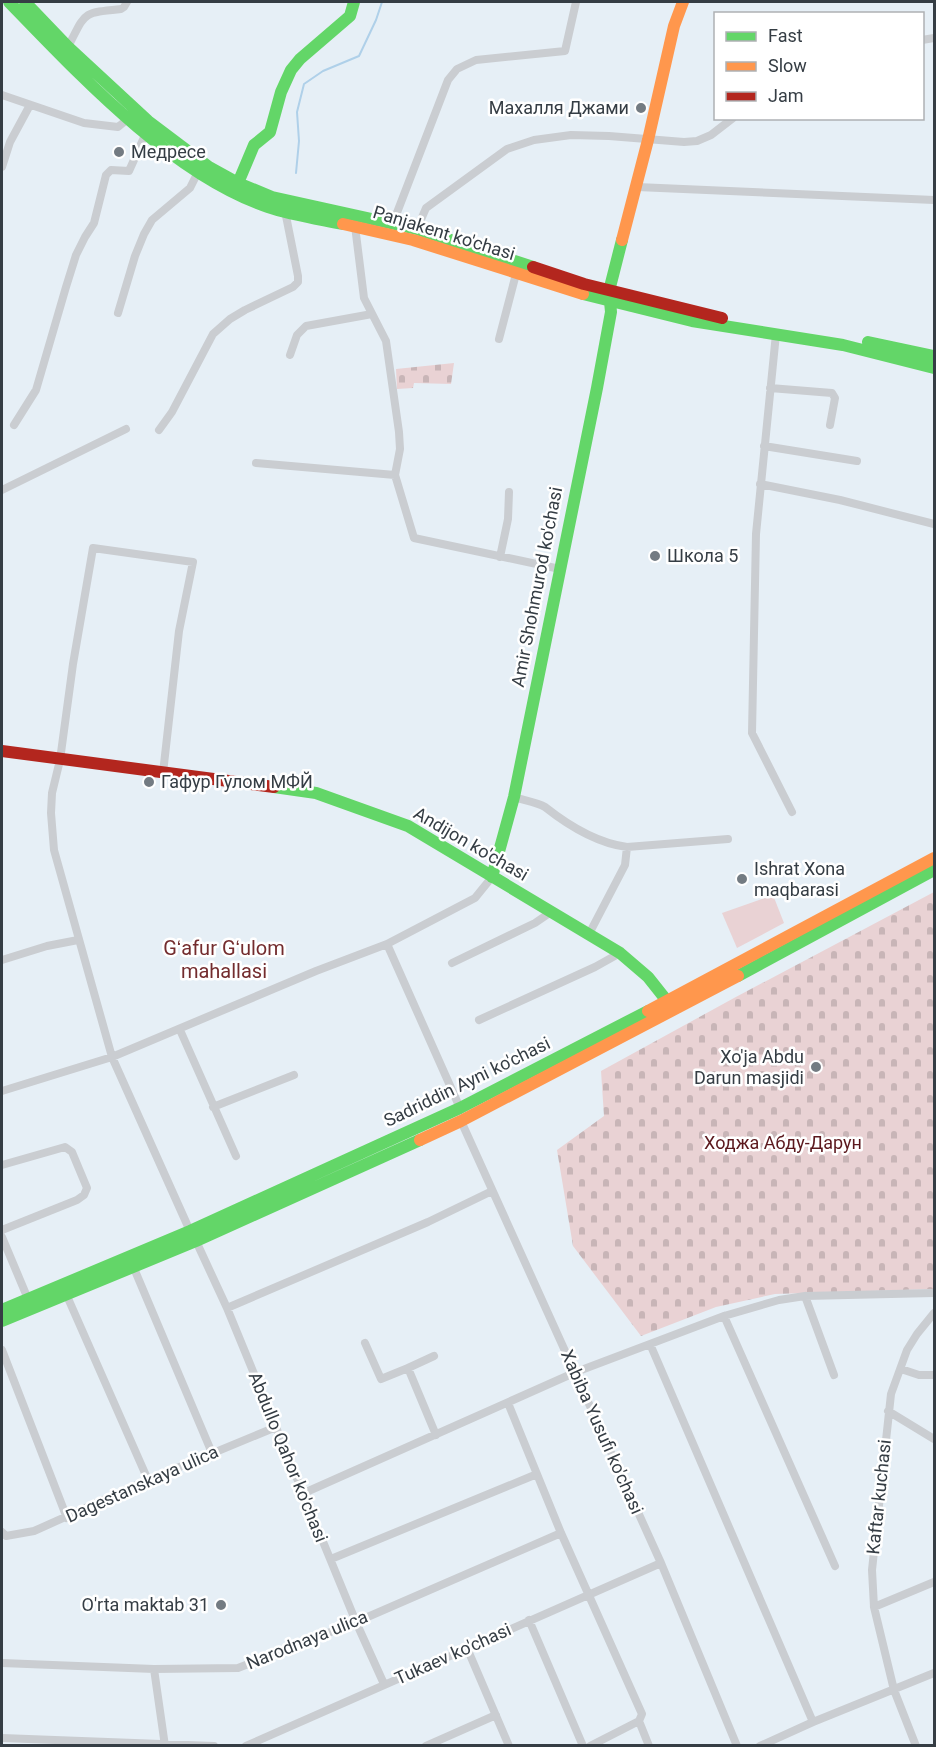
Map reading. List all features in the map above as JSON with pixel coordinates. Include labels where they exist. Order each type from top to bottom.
[{"type":"main road","name":"Panjakent ko'chasi","points":[[9,2],[62,56],[146,133],[198,172],[250,200],[285,211],[413,240],[516,273],[610,296],[720,318],[815,331],[934,356]]},
{"type":"main road","name":"Panjakent ko'chasi","points":[[25,2],[68,47],[148,121],[209,167],[238,183],[272,196],[417,229],[610,296],[692,321],[843,345],[934,368]]},
{"type":"main road","points":[[238,183],[254,145],[270,132],[281,92],[291,70],[300,59],[350,16],[354,2]]},
{"type":"main road","name":"Amir Shohmurod ko'chasi","points":[[492,877],[514,797],[597,388],[611,312],[610,296],[674,27],[683,2]]},
{"type":"main road","name":"Andijon ko'chasi","points":[[2,751],[316,793],[408,826],[620,953],[643,970],[671,1006]]},
{"type":"main road","name":"Sadriddin Ayni ko'chasi","points":[[2,1310],[193,1236],[461,1121],[934,858]]},
{"type":"main road","name":"Sadriddin Ayni ko'chasi","points":[[2,1321],[67,1296],[133,1266],[671,1006],[934,870]]},
{"type":"street","points":[[68,47],[85,16],[91,12],[121,9],[127,2]]},
{"type":"street","points":[[393,223],[448,80],[457,69],[476,60],[565,51],[576,2]]},
{"type":"street","points":[[2,95],[97,126],[118,128],[129,118]]},
{"type":"street","points":[[2,167],[10,142],[30,105]]},
{"type":"street","points":[[417,229],[426,208],[507,149],[534,140],[572,135],[697,141],[711,135],[730,120]]},
{"type":"street","points":[[14,425],[36,390],[76,255],[94,223],[106,176],[111,170],[129,171],[146,133]]},
{"type":"street","points":[[118,313],[136,251],[148,227],[152,220],[190,188],[198,172]]},
{"type":"street","points":[[637,187],[934,200]]},
{"type":"street","points":[[159,430],[172,411],[213,334],[230,319],[293,287],[298,282],[285,211]]},
{"type":"street","points":[[355,226],[364,298],[386,341],[399,432],[400,449],[395,475],[414,538],[560,569]]},
{"type":"street","points":[[499,339],[516,273]]},
{"type":"street","points":[[290,356],[297,335],[306,326],[372,314]]},
{"type":"street","points":[[776,334],[756,534],[752,733],[792,812]]},
{"type":"street","points":[[770,388],[832,393],[835,398],[830,425]]},
{"type":"street","points":[[2,490],[126,429]]},
{"type":"street","points":[[764,446],[857,461]]},
{"type":"street","points":[[256,463],[395,475]]},
{"type":"street","points":[[760,484],[840,500],[934,524]]},
{"type":"street","points":[[500,557],[508,519],[509,492]]},
{"type":"street","name":"Abdullo Qahor ko'chasi","points":[[163,773],[179,632],[193,562],[93,548],[73,664],[60,760],[52,794],[54,850],[112,1057],[227,1308],[356,1622],[384,1684]]},
{"type":"street","points":[[514,797],[544,807],[564,822],[611,845],[627,848],[728,839]]},
{"type":"street","points":[[589,934],[625,864],[627,848]]},
{"type":"street","points":[[2,1091],[112,1057],[316,971],[387,944],[475,898],[492,877]]},
{"type":"street","points":[[452,963],[535,923],[551,912]]},
{"type":"street","points":[[2,960],[47,946],[78,940]]},
{"type":"street","points":[[387,944],[460,1108]]},
{"type":"street","points":[[479,1020],[595,967],[620,953]]},
{"type":"street","points":[[180,1030],[236,1156]]},
{"type":"street","points":[[213,1107],[294,1075]]},
{"type":"street","name":"Xabiba Yusufi ko'chasi","points":[[461,1121],[661,1563],[737,1746]]},
{"type":"street","points":[[2,1165],[65,1147],[72,1152],[87,1188],[84,1195],[76,1200],[2,1230]]},
{"type":"street","points":[[227,1308],[428,1222],[492,1191]]},
{"type":"street","points":[[2,1238],[28,1299]]},
{"type":"street","points":[[133,1266],[212,1453]]},
{"type":"street","points":[[304,1493],[576,1372],[724,1316],[779,1300],[805,1296],[934,1293]]},
{"type":"street","points":[[67,1296],[148,1480]]},
{"type":"street","points":[[805,1296],[834,1375]]},
{"type":"street","name":"Kaftar kuchasi","points":[[916,1746],[894,1690],[874,1607],[872,1570],[891,1394],[907,1350],[934,1313]]},
{"type":"street","points":[[724,1316],[835,1566]]},
{"type":"street","points":[[365,1343],[381,1379],[434,1356]]},
{"type":"street","points":[[650,1344],[813,1722]]},
{"type":"street","points":[[2,1350],[67,1518]]},
{"type":"street","points":[[408,1368],[436,1435]]},
{"type":"street","points":[[901,1369],[919,1376],[934,1376]]},
{"type":"street","points":[[508,1403],[561,1533],[642,1714],[639,1720],[590,1746]]},
{"type":"street","points":[[888,1411],[934,1439]]},
{"type":"street","name":"Dagestanskaya ulica","points":[[4,1534],[34,1531],[148,1480],[276,1427]]},
{"type":"street","points":[[331,1559],[537,1474]]},
{"type":"street","name":"Narodnaya ulica","points":[[2,1663],[154,1669],[238,1668],[356,1622],[561,1533]]},
{"type":"street","name":"Tukaev ko'chasi","points":[[246,1746],[661,1563]]},
{"type":"street","points":[[874,1607],[934,1582]]},
{"type":"street","points":[[529,1620],[583,1746]]},
{"type":"street","points":[[467,1648],[509,1746]]},
{"type":"street","points":[[154,1669],[165,1744]]},
{"type":"street","points":[[760,1746],[934,1673]]},
{"type":"street","points":[[426,1746],[496,1715]]},
{"type":"street","points":[[639,1720],[649,1746]]},
{"type":"street","points":[[2,1738],[214,1746]]},
{"type":"green space","points":[[454,363],[451,384],[414,383],[413,388],[397,389],[396,369]]},
{"type":"green space","name":"Ходжа Абду-Дарун","points":[[934,892],[934,1289],[775,1294],[716,1307],[641,1336],[573,1246],[557,1150],[604,1116],[601,1071]]},
{"type":"green space","points":[[773,895],[784,923],[737,948],[722,913]]},
{"type":"waterway","points":[[296,173],[299,141],[297,112],[304,84],[323,71],[359,56],[382,2]]},
{"type":"traffic: fast","points":[[9,2],[65,60],[128,119],[196,171],[232,192],[268,207],[343,224]]},
{"type":"traffic: fast","points":[[25,2],[68,47],[148,121],[209,167],[238,183],[272,197],[417,229],[533,267]]},
{"type":"traffic: fast","points":[[238,183],[254,145],[270,132],[281,92],[291,70],[300,59],[350,16],[354,2]]},
{"type":"traffic: fast","points":[[492,877],[514,797],[597,388],[611,312],[609,291],[622,240]]},
{"type":"traffic: fast","points":[[583,294],[692,321],[843,345],[934,368]]},
{"type":"traffic: fast","points":[[868,342],[934,356]]},
{"type":"traffic: fast","points":[[274,787],[316,793],[408,826],[620,953],[648,977],[671,1006]]},
{"type":"traffic: fast","points":[[738,976],[934,870]]},
{"type":"traffic: fast","points":[[2,1310],[190,1231],[460,1108],[648,1011]]},
{"type":"traffic: fast","points":[[2,1321],[196,1241],[420,1140]]},
{"type":"traffic: slow","points":[[622,240],[674,26],[683,2]]},
{"type":"traffic: slow","points":[[343,224],[413,240],[583,294]]},
{"type":"traffic: slow","points":[[648,1011],[934,858]]},
{"type":"traffic: slow","points":[[420,1140],[461,1121],[738,976]]},
{"type":"traffic: jam","points":[[533,267],[584,284],[722,318]]},
{"type":"traffic: jam","points":[[2,751],[274,787]]},
{"type":"place","name":"Махалля Джами","points":[[641,108]]},
{"type":"place","name":"Медресе","points":[[119,152]]},
{"type":"place","name":"Школа 5","points":[[655,556]]},
{"type":"place","name":"Гафур Гулом МФЙ","points":[[149,782]]},
{"type":"place","name":"Ishrat Хоnа mаqbаrasi","points":[[742,879]]},
{"type":"place","name":"Xo'ja Abdu Darun masjidi","points":[[816,1067]]},
{"type":"place","name":"O'rta maktab 31","points":[[221,1605]]},
{"type":"district","name":"Gʻafur Gʻulom mahallasi","points":[[224,960]]}]
